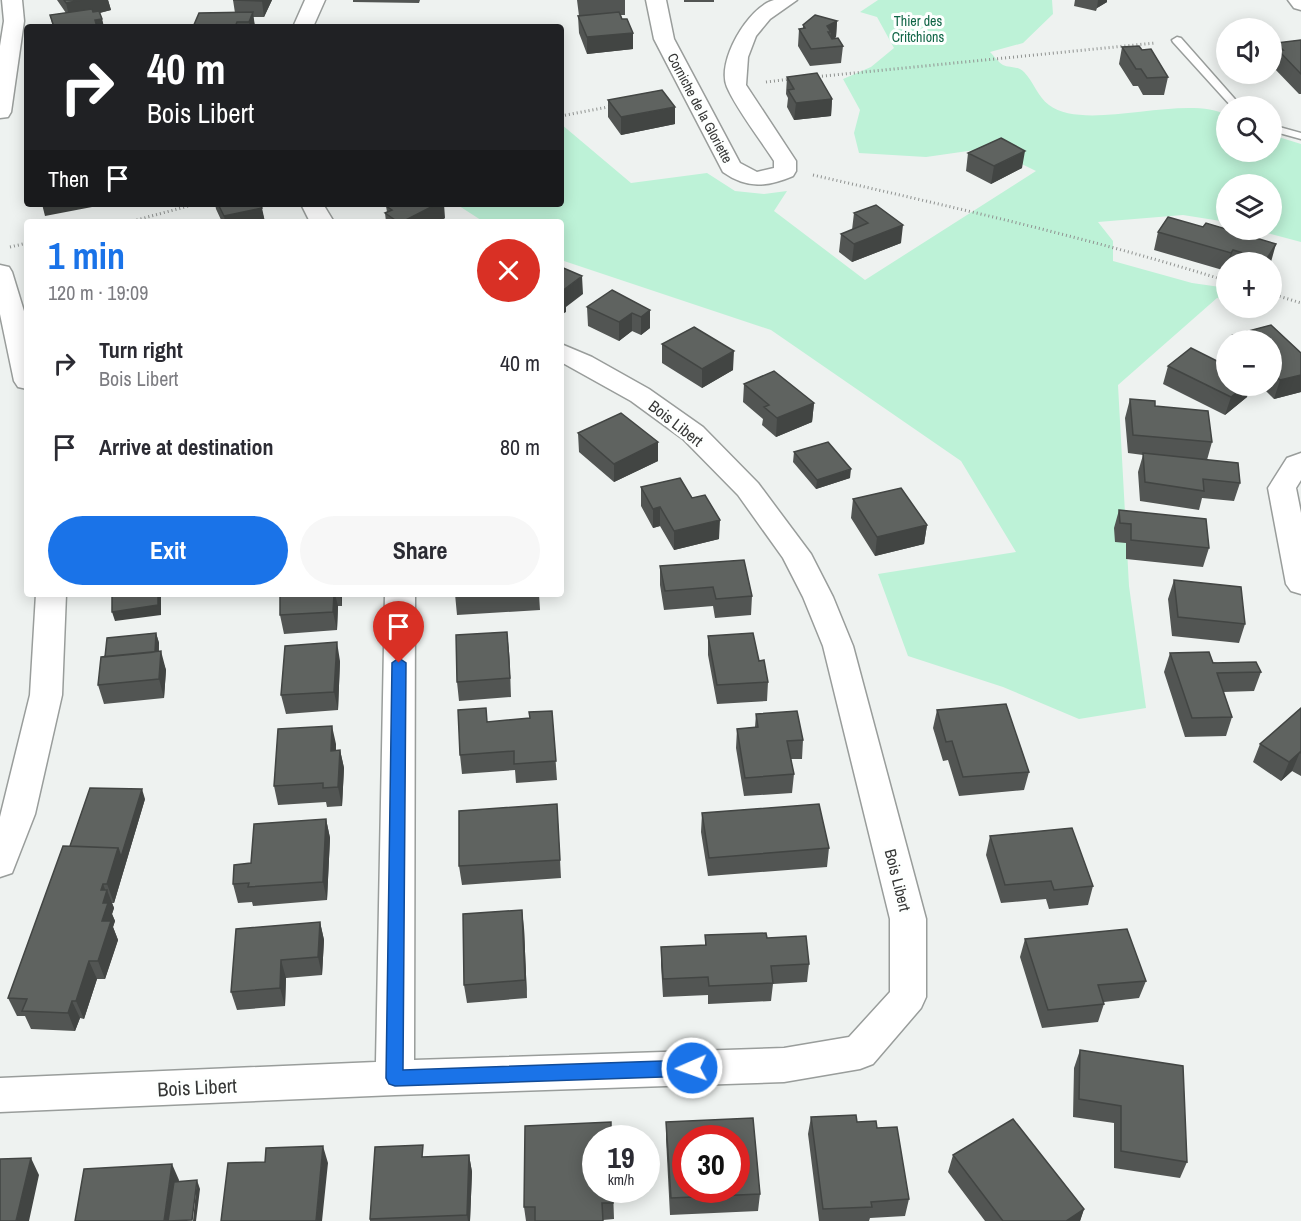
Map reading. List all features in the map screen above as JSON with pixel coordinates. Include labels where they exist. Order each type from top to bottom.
[{"type":"street","points":[[0,112],[14,21],[12,0]]},
{"type":"street","points":[[304,24],[315,0]]},
{"type":"street","name":"Corniche de la Gloriette","points":[[656,0],[664,39],[730,167],[745,178],[767,180],[785,171]]},
{"type":"street","points":[[785,171],[785,161],[736,85],[738,57],[746,35],[763,15],[787,0]]},
{"type":"street","points":[[1298,0],[1301,4]]},
{"type":"street","points":[[0,272],[16,326],[24,366]]},
{"type":"street","name":"Bois Libert","points":[[0,1095],[395,1078],[784,1065],[860,1052],[908,997],[908,920],[905,908],[838,646],[818,597],[796,554],[748,489],[693,433],[640,395],[564,353]]},
{"type":"street","points":[[1301,462],[1297,464],[1282,488],[1301,584]]},
{"type":"street","points":[[0,863],[18,814],[46,695],[51,597]]},
{"type":"street","points":[[395,1078],[400,597]]},
{"type":"lane","points":[[1177,40],[1227,96]]},
{"type":"lane","points":[[1282,131],[1301,136]]},
{"type":"path","points":[[808,78],[1177,40]]},
{"type":"path","points":[[736,85],[796,79]]},
{"type":"path","points":[[564,115],[616,106]]},
{"type":"path","points":[[785,171],[836,179],[1043,228],[1216,277]]},
{"type":"path","points":[[140,219],[185,207]]},
{"type":"path","points":[[1282,297],[1301,303]]},
{"type":"green space","name":"Thier des Critchions","points":[[878,0],[1052,0],[1053,14],[1023,43],[990,52],[1003,65],[1022,70],[1049,105],[1066,113],[1086,115],[1186,108],[1216,111],[1216,162],[1282,162],[1282,138],[1301,144],[1301,242],[1282,237],[1282,174],[1216,174],[1216,220],[1183,215],[1098,222],[1113,241],[1113,261],[1192,283],[1216,286],[1216,299],[1118,385],[1129,586],[1146,708],[1079,719],[1003,687],[908,656],[878,574],[1016,552],[961,461],[771,330],[564,261],[564,219],[479,219],[461,207],[564,207],[564,127],[631,183],[707,173],[735,191],[764,194],[787,191],[774,211],[865,280],[1036,171],[989,148],[926,157],[859,153],[854,133],[860,110],[843,79],[871,67],[894,48],[877,17],[860,12]]},
{"type":"building","points":[[64,0],[81,0],[66,3]]},
{"type":"building","points":[[92,9],[93,12],[99,11],[102,19],[95,20],[96,24],[53,24],[50,15]]},
{"type":"building","points":[[253,12],[249,22],[194,24],[199,13]]},
{"type":"building","points":[[619,12],[622,19],[627,19],[633,33],[587,37],[578,16]]},
{"type":"building","points":[[815,15],[837,21],[827,26],[831,32],[828,32],[832,39],[838,38],[843,46],[811,49],[799,29],[805,28],[803,25]]},
{"type":"building","points":[[1301,40],[1301,74],[1282,54],[1282,42]]},
{"type":"building","points":[[1139,46],[1142,50],[1151,49],[1168,77],[1147,78],[1141,69],[1136,69],[1122,47]]},
{"type":"building","points":[[817,73],[832,99],[796,103],[788,90],[794,89],[787,77]]},
{"type":"building","points":[[662,90],[675,107],[621,117],[608,100]]},
{"type":"building","points":[[1001,138],[1025,151],[994,166],[968,153]]},
{"type":"building","points":[[876,205],[903,225],[854,244],[841,234],[868,223],[854,213]]},
{"type":"building","points":[[220,207],[262,208],[224,216]]},
{"type":"building","points":[[388,207],[431,207],[408,219],[394,219],[385,213],[392,210]]},
{"type":"building","points":[[1168,217],[1203,227],[1206,223],[1216,226],[1216,240],[1263,240],[1276,244],[1271,252],[1233,250],[1228,252],[1158,232]]},
{"type":"building","points":[[564,268],[582,276],[564,290]]},
{"type":"building","points":[[612,290],[650,310],[641,317],[632,313],[619,322],[587,307]]},
{"type":"building","points":[[1271,325],[1276,330],[1252,330]]},
{"type":"building","points":[[694,327],[734,351],[702,369],[662,344]]},
{"type":"building","points":[[1282,335],[1301,353],[1301,375],[1282,380]]},
{"type":"building","points":[[1191,348],[1216,360],[1216,390],[1168,366]]},
{"type":"building","points":[[774,371],[814,403],[777,418],[764,407],[769,405],[744,384]]},
{"type":"building","points":[[1130,399],[1155,401],[1155,406],[1208,411],[1212,442],[1133,435]]},
{"type":"building","points":[[621,413],[658,442],[614,464],[578,433]]},
{"type":"building","points":[[828,442],[851,469],[817,480],[794,452]]},
{"type":"building","points":[[1143,453],[1238,463],[1240,483],[1203,479],[1204,491],[1145,482]]},
{"type":"building","points":[[680,478],[692,498],[705,495],[720,520],[674,531],[660,507],[653,509],[641,487]]},
{"type":"building","points":[[901,488],[927,525],[877,537],[853,499]]},
{"type":"building","points":[[1119,510],[1206,519],[1209,548],[1131,540],[1131,524],[1120,523]]},
{"type":"building","points":[[744,560],[752,596],[716,599],[713,587],[665,591],[660,566]]},
{"type":"building","points":[[1174,580],[1241,587],[1245,624],[1178,617]]},
{"type":"building","points":[[112,597],[158,597],[158,605],[112,612]]},
{"type":"building","points":[[280,597],[334,597],[333,612],[280,615]]},
{"type":"building","points":[[507,632],[510,678],[457,682],[456,635]]},
{"type":"building","points":[[156,633],[155,652],[105,657],[107,638]]},
{"type":"building","points":[[753,633],[759,661],[764,660],[768,682],[717,685],[708,636]]},
{"type":"building","points":[[337,642],[334,692],[281,695],[285,646]]},
{"type":"building","points":[[161,651],[159,679],[98,685],[101,657]]},
{"type":"building","points":[[1209,652],[1213,663],[1256,662],[1261,672],[1217,673],[1232,717],[1192,718],[1170,653]]},
{"type":"building","points":[[1006,704],[1029,772],[963,777],[952,741],[946,742],[937,710]]},
{"type":"building","points":[[486,708],[487,722],[530,718],[529,712],[552,711],[556,761],[514,764],[514,751],[460,755],[458,710]]},
{"type":"building","points":[[1301,708],[1301,753],[1289,762],[1260,744]]},
{"type":"building","points":[[797,711],[803,740],[787,741],[794,774],[745,778],[737,729],[758,727],[756,714]]},
{"type":"building","points":[[332,726],[331,751],[340,750],[338,787],[323,788],[323,783],[274,786],[278,729]]},
{"type":"building","points":[[90,788],[142,789],[121,857],[118,848],[70,846]]},
{"type":"building","points":[[557,804],[560,860],[459,866],[459,811]]},
{"type":"building","points":[[819,804],[829,848],[709,858],[702,813]]},
{"type":"building","points":[[326,819],[323,882],[248,887],[249,883],[233,884],[234,865],[251,863],[254,824]]},
{"type":"building","points":[[1072,828],[1093,886],[1054,890],[1051,881],[1005,885],[990,836]]},
{"type":"building","points":[[63,846],[118,848],[107,884],[103,884],[101,890],[107,890],[103,903],[108,903],[102,921],[111,921],[98,961],[89,961],[76,1001],[72,1001],[68,1013],[22,1011],[27,999],[8,998]]},
{"type":"building","points":[[522,910],[525,980],[464,985],[463,914]]},
{"type":"building","points":[[320,922],[318,957],[281,960],[280,988],[231,992],[236,929]]},
{"type":"building","points":[[1127,929],[1146,981],[1098,985],[1104,1004],[1048,1010],[1025,939]]},
{"type":"building","points":[[766,933],[767,938],[806,936],[809,964],[771,966],[773,983],[709,986],[708,977],[663,979],[661,947],[706,945],[705,935]]},
{"type":"building","points":[[1080,1050],[1183,1066],[1187,1162],[1121,1151],[1121,1106],[1079,1099]]},
{"type":"building","points":[[856,1115],[857,1122],[876,1121],[877,1128],[897,1127],[909,1199],[871,1202],[872,1207],[823,1209],[811,1117]]},
{"type":"building","points":[[753,1118],[760,1194],[750,1194],[750,1125],[672,1125],[671,1198],[666,1122]]},
{"type":"building","points":[[1013,1119],[1084,1209],[1066,1221],[1003,1221],[953,1155]]},
{"type":"building","points":[[611,1122],[611,1125],[582,1125],[582,1203],[602,1203],[603,1221],[535,1221],[535,1207],[524,1207],[525,1126]]},
{"type":"building","points":[[423,1145],[422,1157],[469,1155],[467,1215],[370,1219],[375,1147]]},
{"type":"building","points":[[323,1146],[316,1221],[221,1221],[228,1163],[265,1162],[266,1148]]},
{"type":"building","points":[[31,1158],[16,1221],[0,1221],[0,1159]]},
{"type":"building","points":[[172,1164],[164,1221],[75,1221],[84,1169]]},
{"type":"building","points":[[197,1180],[192,1220],[168,1221],[174,1182]]},
{"type":"route","points":[[399,663],[395,1078],[692,1068]]}]
